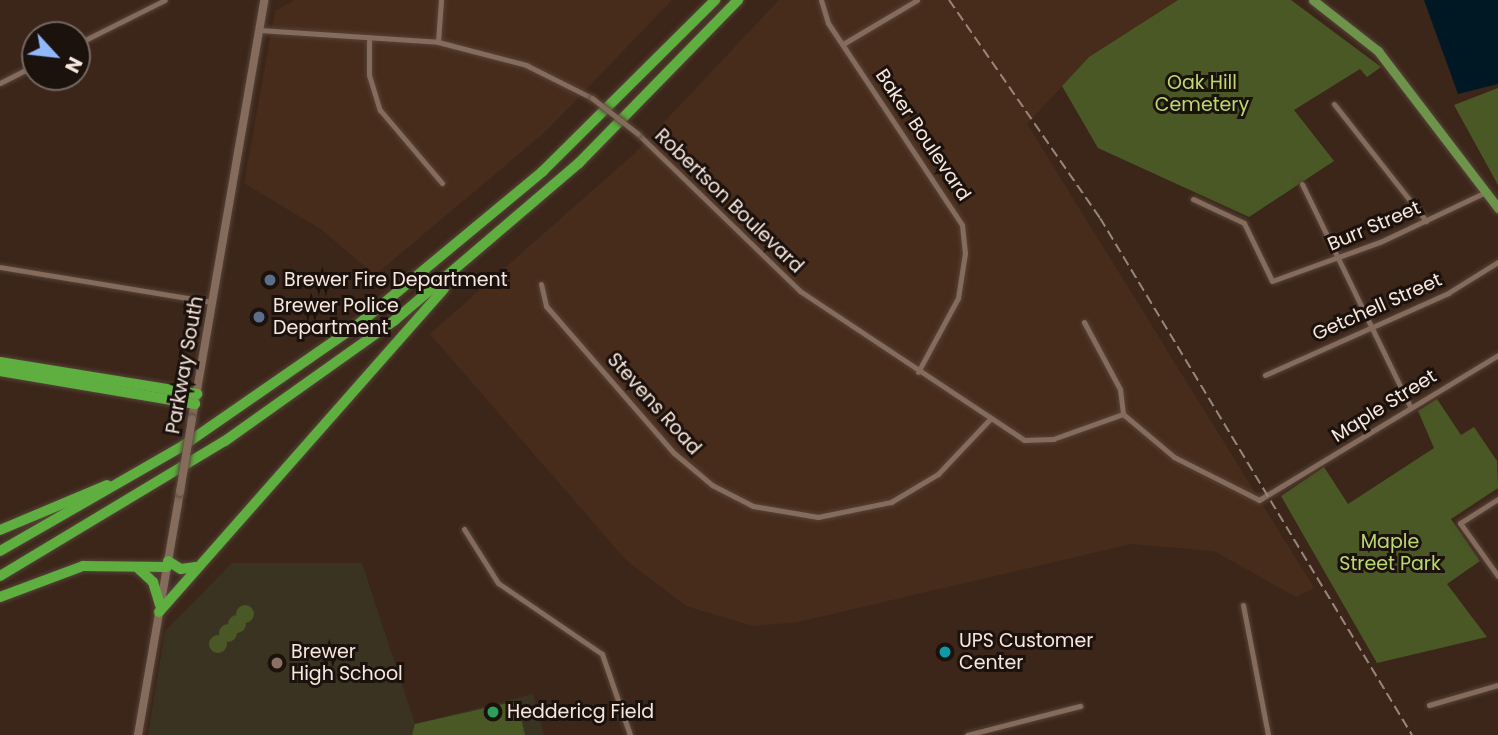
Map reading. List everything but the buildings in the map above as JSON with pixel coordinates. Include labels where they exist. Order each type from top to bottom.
[{"type":"highway","points":[[677,40],[709,0]]},
{"type":"highway","points":[[0,551],[163,458],[283,380],[426,272],[552,163],[715,0]]},
{"type":"highway","points":[[133,566],[149,576],[160,609],[404,330],[629,116],[738,0]]},
{"type":"highway","points":[[0,576],[273,409],[519,218]]},
{"type":"highway","points":[[0,362],[196,399]]},
{"type":"highway","points":[[0,371],[196,399]]},
{"type":"highway","points":[[0,530],[163,458]]},
{"type":"highway","points":[[0,597],[83,566],[167,564],[184,570],[201,563]]},
{"type":"main road","name":"Parkway South","points":[[138,735],[264,0]]},
{"type":"main road","points":[[1313,0],[1383,57],[1498,208]]},
{"type":"street","points":[[91,37],[165,0]]},
{"type":"street","points":[[438,42],[441,0]]},
{"type":"street","name":"Baker Boulevard","points":[[821,0],[843,44],[962,225],[965,253],[958,298],[918,372]]},
{"type":"street","points":[[843,44],[917,0]]},
{"type":"street","name":"Robertson Boulevard","points":[[259,30],[369,41],[438,42],[526,65],[592,98],[638,134],[778,274],[1012,434],[1038,442],[1123,414]]},
{"type":"street","points":[[369,41],[371,88],[380,110],[442,183]]},
{"type":"street","points":[[0,83],[21,72]]},
{"type":"street","points":[[1334,104],[1426,221]]},
{"type":"street","points":[[1301,184],[1341,258],[1411,408]]},
{"type":"street","name":"Burr Street","points":[[1193,199],[1244,223],[1272,281],[1341,258],[1486,192]]},
{"type":"street","name":"Getchell Street","points":[[1265,374],[1448,293],[1498,262]]},
{"type":"street","points":[[0,267],[212,302]]},
{"type":"street","name":"Stevens Road","points":[[541,284],[546,306],[674,453],[712,485],[761,508],[818,517],[891,502],[939,474],[991,418]]},
{"type":"street","points":[[1084,322],[1120,389],[1123,414]]},
{"type":"street","name":"Maple Street","points":[[1123,414],[1170,454],[1221,475],[1253,499],[1286,484],[1498,355]]},
{"type":"street","points":[[1498,499],[1461,523],[1498,576]]},
{"type":"street","points":[[464,529],[498,583],[603,654],[630,735]]},
{"type":"street","points":[[1243,604],[1268,735]]},
{"type":"street","points":[[1429,705],[1498,685]]},
{"type":"street","points":[[967,735],[1080,706]]},
{"type":"shaded area","points":[[295,0],[672,0],[545,132],[375,275],[322,230],[244,183],[275,11]]},
{"type":"shaded area","points":[[779,0],[1178,0],[1089,57],[1027,124],[1314,588],[1296,597],[1214,551],[1131,544],[798,622],[753,626],[686,606],[626,560],[430,334],[635,153]]},
{"type":"shaded area","name":"Brewer High School","points":[[232,563],[362,563],[415,724],[533,694],[544,735],[148,735],[165,631]]},
{"type":"green space","name":"Oak Hill Cemetery","points":[[1178,0],[1291,0],[1381,67],[1367,77],[1360,69],[1294,110],[1334,161],[1249,217],[1098,148],[1062,86],[1089,57]]},
{"type":"green space","points":[[1498,88],[1498,185],[1454,105]]},
{"type":"green space","name":"Maple Street Park","points":[[1437,399],[1461,435],[1474,427],[1497,461],[1498,488],[1451,519],[1480,561],[1447,584],[1487,637],[1377,663],[1281,496],[1324,467],[1348,504],[1434,448],[1418,411]]},
{"type":"green space","points":[[245,605],[253,610],[254,614],[249,622],[245,623],[237,618],[236,614],[241,606]]},
{"type":"green space","points":[[237,615],[245,620],[246,624],[241,632],[237,633],[229,628],[228,624],[233,616]]},
{"type":"green space","points":[[228,624],[234,627],[237,633],[234,639],[228,642],[222,639],[219,633],[222,627]]},
{"type":"green space","points":[[218,635],[224,638],[227,644],[224,650],[218,653],[212,650],[209,644],[212,638]]},
{"type":"green space","name":"Heddericg Field","points":[[517,701],[525,735],[412,735],[415,724]]},
{"type":"water","points":[[1424,0],[1498,0],[1498,84],[1458,94]]},
{"type":"railway","points":[[949,0],[1100,218],[1412,735]]},
{"type":"place","name":"Brewer Fire Department","points":[[270,280]]},
{"type":"place","name":"Brewer Police Department","points":[[259,317]]},
{"type":"place","name":"UPS Customer Center","points":[[945,652]]},
{"type":"place","name":"Brewer High School","points":[[277,663]]},
{"type":"place","name":"Heddericg Field","points":[[493,712]]}]
